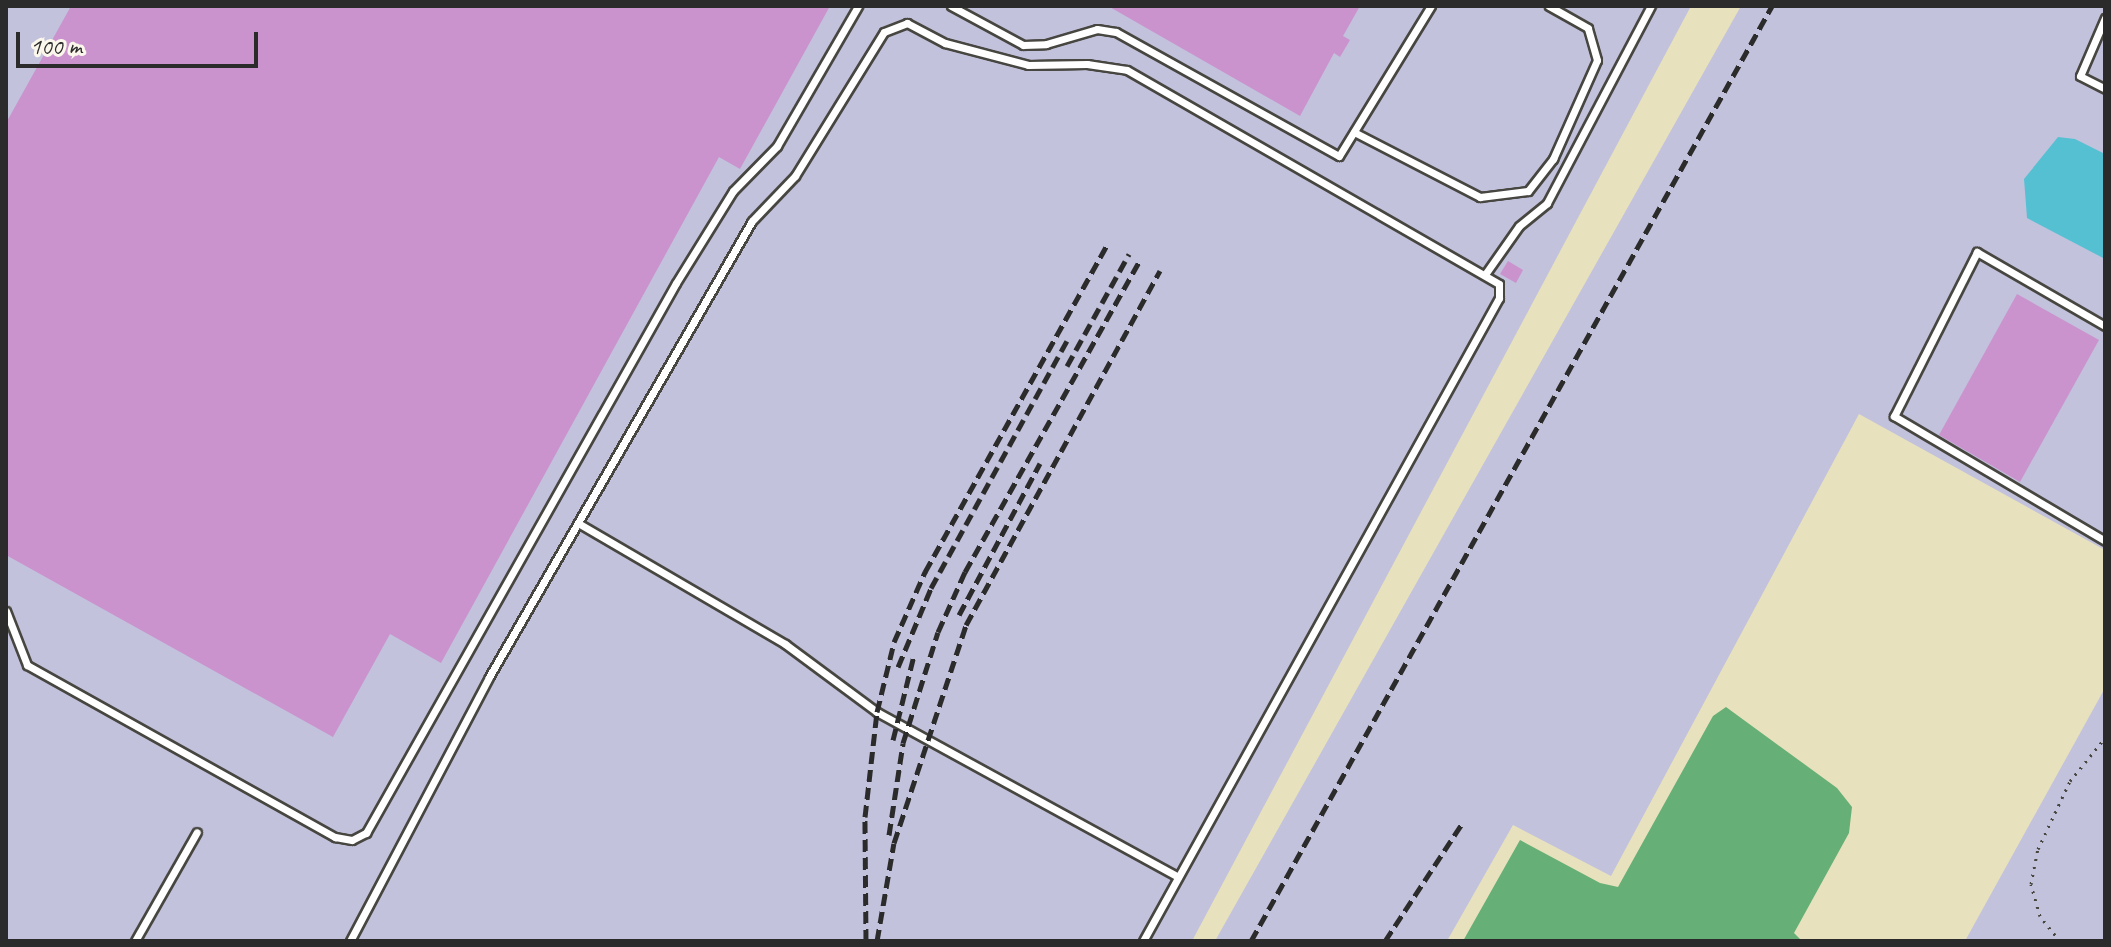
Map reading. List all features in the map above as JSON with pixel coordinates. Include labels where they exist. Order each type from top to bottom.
[{"type":"lane","points":[[7,617],[27,665],[335,837],[352,840],[366,833],[676,283],[733,191],[777,146],[858,6]]},
{"type":"lane","points":[[951,6],[1023,45],[1046,44],[1097,29],[1116,32],[1339,156],[1431,6]]},
{"type":"lane","points":[[1354,132],[1480,197],[1528,191],[1553,159],[1597,60],[1588,28],[1549,6]]},
{"type":"lane","points":[[1486,273],[1519,226],[1547,203],[1651,6]]},
{"type":"lane","points":[[2105,18],[2080,76],[2105,89]]},
{"type":"lane","points":[[350,941],[489,677],[752,221],[795,176],[884,32],[907,23],[945,43],[993,58],[1028,65],[1087,64],[1127,70],[1486,273],[1499,284],[1499,298],[1143,941]]},
{"type":"lane","points":[[2105,326],[1977,252],[1894,416],[2105,541]]},
{"type":"lane","points":[[578,523],[785,644],[877,712],[1178,877]]},
{"type":"lane","points":[[135,941],[197,832]]},
{"type":"path","points":[[2060,941],[2040,916],[2031,884],[2038,849],[2070,781],[2105,738]]},
{"type":"shaded area","points":[[6,6],[1691,6],[1192,941],[6,941]]},
{"type":"shaded area","points":[[1741,6],[2105,6],[2105,550],[1859,414],[1611,876],[1513,825],[1447,941],[1215,941]]},
{"type":"shaded area","points":[[2105,688],[2105,941],[1965,941]]},
{"type":"green space","points":[[1726,707],[1837,788],[1852,807],[1849,833],[1794,933],[1802,941],[1463,941],[1520,840],[1600,883],[1618,887],[1713,716]]},
{"type":"water","points":[[2058,137],[2075,139],[2105,154],[2105,259],[2027,218],[2024,179]]},
{"type":"building","points":[[71,6],[830,6],[740,169],[719,157],[441,663],[390,634],[333,737],[6,555],[6,123]]},
{"type":"building","points":[[1108,6],[1360,6],[1343,36],[1350,40],[1340,57],[1334,53],[1300,116]]},
{"type":"building","points":[[1508,261],[1523,270],[1516,283],[1500,274]]},
{"type":"building","points":[[2017,294],[2099,340],[2020,482],[1939,435]]},
{"type":"railway","points":[[1251,941],[1772,6]]},
{"type":"railway","points":[[866,941],[865,817],[877,712],[894,642],[925,572],[1108,243]]},
{"type":"railway","points":[[1067,366],[1129,254]]},
{"type":"railway","points":[[889,835],[903,743],[938,632],[965,572],[1140,260]]},
{"type":"railway","points":[[877,941],[894,843],[966,625],[1160,271]]},
{"type":"railway","points":[[898,667],[931,588],[1067,341]]},
{"type":"railway","points":[[959,615],[1040,463]]},
{"type":"railway","points":[[893,740],[914,655]]},
{"type":"railway","points":[[1385,941],[1462,824]]}]
